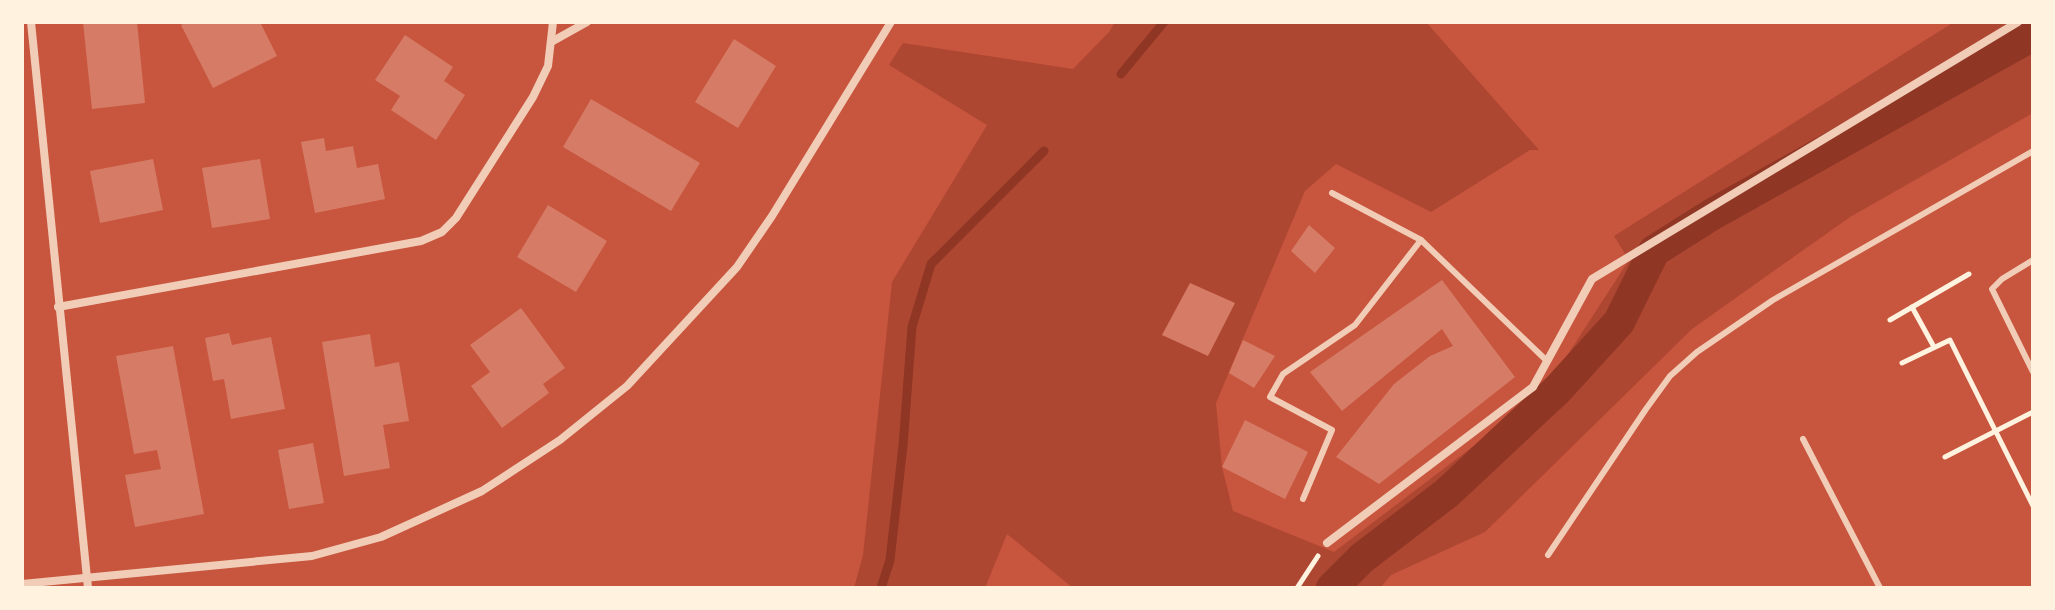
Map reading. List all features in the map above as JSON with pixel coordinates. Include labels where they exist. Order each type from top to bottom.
[{"type":"street","points":[[31,22],[88,588]]},
{"type":"street","points":[[58,307],[421,241],[442,232],[456,218],[533,97],[548,66],[553,22]]},
{"type":"street","points":[[553,41],[587,22]]},
{"type":"street","points":[[22,584],[312,556],[381,537],[482,491],[560,440],[627,386],[737,267],[772,216],[891,22]]},
{"type":"street","points":[[1327,543],[1533,387],[1592,279],[2018,22]]},
{"type":"lane","points":[[1548,555],[1670,376],[1697,352],[1773,300],[2033,151]]},
{"type":"lane","points":[[1332,193],[1421,240],[1547,361]]},
{"type":"lane","points":[[1303,499],[1332,430],[1270,397],[1283,374],[1355,325],[1421,240]]},
{"type":"lane","points":[[2033,260],[1992,289],[2033,372]]},
{"type":"lane","points":[[1803,439],[1880,588]]},
{"type":"path","points":[[1890,320],[1969,274]]},
{"type":"path","points":[[1912,307],[1934,347]]},
{"type":"path","points":[[1902,363],[1950,340],[2033,506]]},
{"type":"path","points":[[1945,457],[2033,412]]},
{"type":"path","points":[[1297,588],[1327,543]]},
{"type":"shaded area","points":[[1115,22],[1426,22],[1539,150],[1530,150],[1431,212],[1336,164],[1305,191],[1216,403],[1222,467],[1233,511],[1334,552],[1517,413],[1548,385],[1629,260],[1614,236],[1954,22],[2033,22],[2033,113],[1850,217],[1692,329],[1485,532],[1391,575],[1380,588],[1073,588],[1007,534],[985,588],[854,588],[863,555],[892,282],[987,125],[889,65],[903,43],[1073,69]]},
{"type":"building","points":[[83,22],[137,22],[145,103],[92,109]]},
{"type":"building","points":[[187,22],[260,22],[277,56],[213,88],[181,25]]},
{"type":"building","points":[[405,35],[453,67],[444,81],[465,95],[436,140],[391,110],[400,96],[375,80]]},
{"type":"building","points":[[734,39],[776,66],[738,128],[695,102]]},
{"type":"building","points":[[591,99],[700,163],[671,211],[563,147]]},
{"type":"building","points":[[324,138],[326,151],[353,146],[357,168],[378,164],[385,199],[315,213],[301,142]]},
{"type":"building","points":[[153,159],[163,210],[100,223],[90,171]]},
{"type":"building","points":[[260,159],[270,219],[212,228],[202,168]]},
{"type":"building","points":[[548,205],[607,241],[576,292],[517,257]]},
{"type":"building","points":[[1309,225],[1335,248],[1315,273],[1291,251]]},
{"type":"building","points":[[1442,280],[1515,377],[1379,484],[1336,457],[1394,384],[1430,356],[1453,346],[1442,329],[1342,411],[1310,372]]},
{"type":"building","points":[[1190,283],[1235,303],[1208,356],[1162,335]]},
{"type":"building","points":[[521,308],[565,368],[543,384],[549,393],[502,428],[471,386],[490,372],[470,345]]},
{"type":"building","points":[[229,333],[232,345],[271,337],[285,409],[231,419],[224,379],[213,381],[205,338]]},
{"type":"building","points":[[370,334],[375,367],[399,362],[409,421],[383,425],[390,468],[344,476],[322,342]]},
{"type":"building","points":[[1243,340],[1275,356],[1254,388],[1229,373]]},
{"type":"building","points":[[173,346],[204,514],[135,527],[125,475],[161,469],[157,450],[134,454],[116,356]]},
{"type":"building","points":[[1245,420],[1308,452],[1285,499],[1222,467]]},
{"type":"building","points":[[313,443],[324,503],[289,509],[278,450]]},
{"type":"waterway","points":[[1121,74],[1164,22]]},
{"type":"waterway","points":[[1332,588],[1362,558],[1447,493],[1558,389],[1619,322],[1654,251],[1711,215],[2033,35]]},
{"type":"waterway","points":[[881,588],[890,560],[912,327],[931,264],[1044,151]]}]
